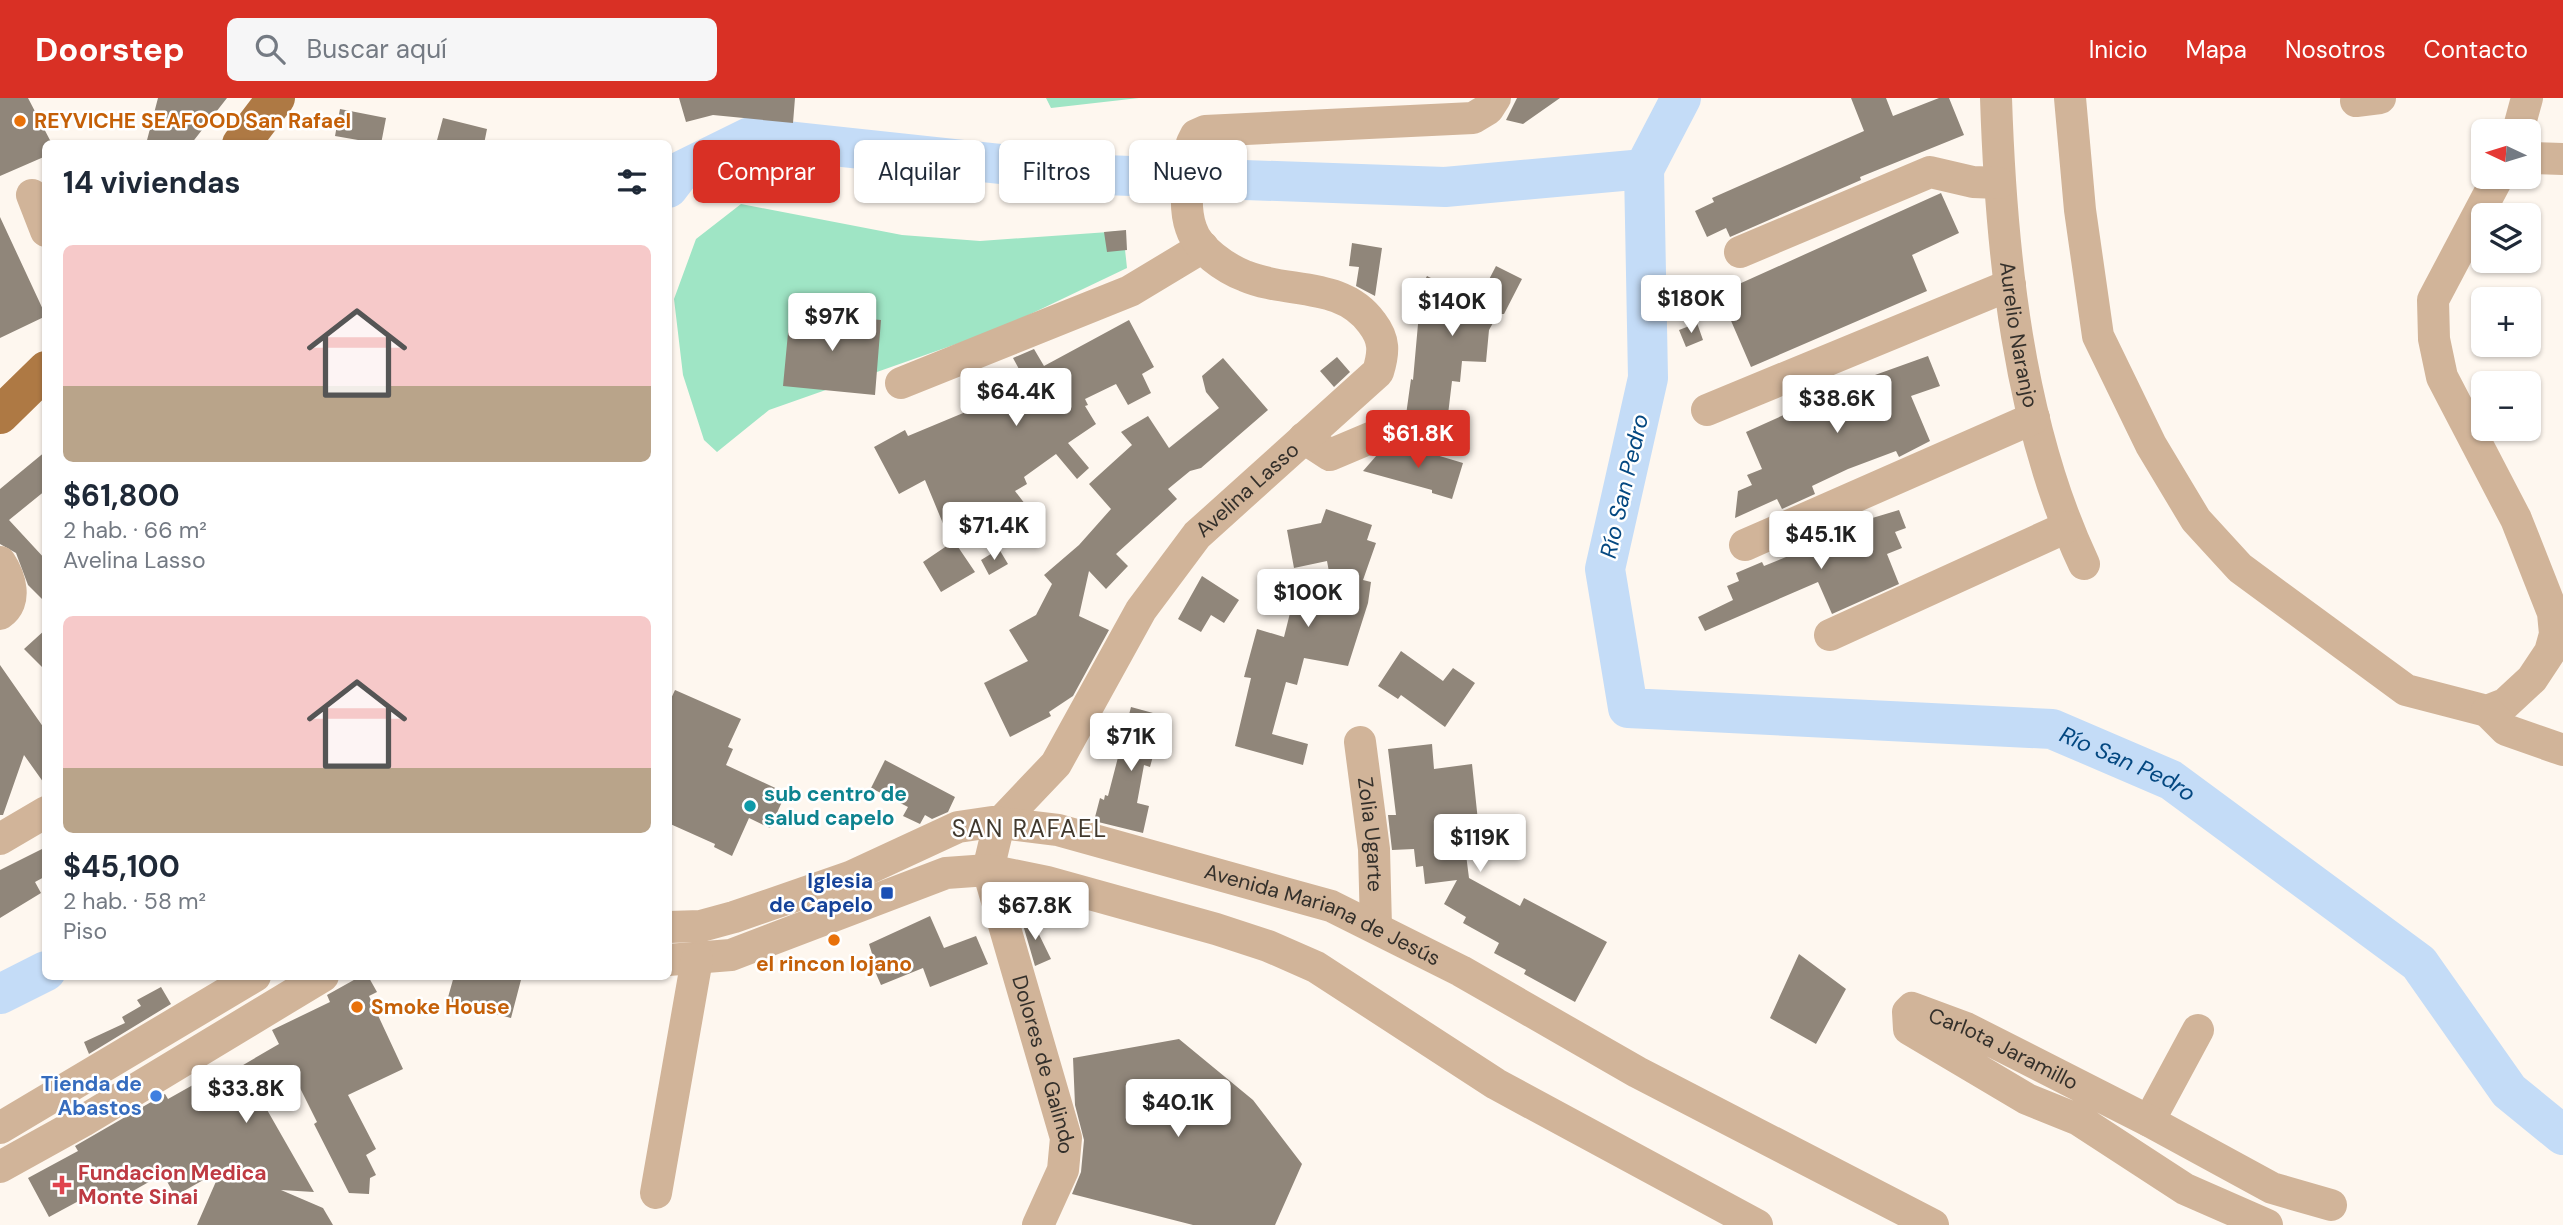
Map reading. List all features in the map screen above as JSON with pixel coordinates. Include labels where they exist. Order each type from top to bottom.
[{"type":"main road","points":[[245,140],[276,98]]},
{"type":"main road","points":[[0,415],[42,374]]},
{"type":"street","name":"Avelina Lasso","points":[[999,824],[1056,764],[1141,610],[1198,535],[1378,372],[1384,351],[1379,333],[1364,311],[1338,296],[1247,277],[1221,262],[1203,247],[1191,228],[1188,209],[1192,143],[1196,135],[1205,131],[1473,118],[1488,109],[1495,98]]},
{"type":"street","name":"Aurelio Naranjo","points":[[1996,98],[1999,183],[2010,285],[2034,418],[2067,527],[2084,564]]},
{"type":"street","points":[[2070,98],[2080,210],[2098,337],[2151,445],[2196,520],[2240,568],[2406,690],[2487,711],[2506,730],[2563,750]]},
{"type":"street","points":[[2522,119],[2528,98]]},
{"type":"street","points":[[2541,158],[2563,159]]},
{"type":"street","points":[[1740,252],[1930,172],[1973,182],[1999,183]]},
{"type":"street","points":[[2487,711],[2505,704],[2532,679],[2550,652],[2555,634],[2553,613],[2516,519],[2442,377],[2434,339],[2433,300],[2492,189]]},
{"type":"street","points":[[32,195],[42,221]]},
{"type":"street","points":[[901,383],[1130,291],[1203,247]]},
{"type":"street","points":[[1707,410],[2010,285]]},
{"type":"street","points":[[1745,545],[2034,418]]},
{"type":"street","points":[[1304,438],[1330,455],[1394,428]]},
{"type":"street","points":[[1830,635],[2067,527]]},
{"type":"street","points":[[0,562],[7,572],[11,594],[6,610],[0,614]]},
{"type":"street","name":"ZoIia Ugarte","points":[[1360,742],[1374,849],[1376,927]]},
{"type":"street","points":[[0,839],[42,814]]},
{"type":"street","name":"Dolores de Galindo","points":[[999,824],[988,870],[1066,1138],[1063,1170],[1038,1225]]},
{"type":"street","name":"Avenida Mariana de Jesús","points":[[672,927],[701,926],[734,918],[850,877],[958,827],[999,824],[1058,830],[1282,890],[1331,906],[1376,927],[1637,1072],[1933,1225]]},
{"type":"street","points":[[656,1193],[683,960],[731,955],[946,873],[988,870],[1047,882],[1216,929],[1268,946],[1316,967],[1496,1084],[1757,1225]]},
{"type":"street","points":[[0,1128],[248,980]]},
{"type":"street","points":[[0,1167],[316,980]]},
{"type":"street","name":"Carlota Jaramillo","points":[[2267,1225],[2185,1189],[2079,1120],[2027,1099],[1909,1029],[1908,1012],[1913,1008],[1921,1009],[1966,1028],[2149,1121],[2272,1188],[2331,1205]]},
{"type":"street","points":[[2149,1121],[2198,1030]]},
{"type":"green space","points":[[1046,98],[1139,98],[1051,108]]},
{"type":"green space","points":[[741,204],[902,235],[980,241],[1123,231],[1127,268],[999,329],[769,410],[717,452],[704,440],[683,375],[674,299],[696,239]]},
{"type":"building","name":"REYVICHE SEAFOOD San Rafael","points":[[0,98],[28,98],[50,140],[42,140],[42,158],[0,176]]},
{"type":"building","points":[[158,98],[227,98],[194,140],[147,140]]},
{"type":"building","points":[[679,98],[795,98],[793,123],[713,115],[686,122]]},
{"type":"building","points":[[1517,98],[1560,98],[1523,124],[1506,120]]},
{"type":"building","points":[[1851,98],[1886,98],[1893,116],[1939,98],[1949,98],[1964,135],[1860,177],[1861,180],[1730,237],[1726,228],[1707,237],[1695,211],[1714,202],[1712,198],[1864,131]]},
{"type":"building","points":[[340,109],[386,118],[382,140],[335,136]]},
{"type":"building","points":[[443,118],[487,129],[485,140],[437,140]]},
{"type":"building","points":[[1941,193],[1959,233],[1912,255],[1927,291],[1751,367],[1719,293]]},
{"type":"building","points":[[0,217],[42,307],[42,318],[0,338]]},
{"type":"building","points":[[1126,230],[1127,250],[1107,252],[1104,232]]},
{"type":"building","points":[[1352,243],[1382,248],[1375,296],[1356,286],[1359,267],[1349,266]]},
{"type":"building","points":[[1496,266],[1522,279],[1504,314],[1498,314],[1489,330],[1486,362],[1462,361],[1460,382],[1452,381],[1447,423],[1409,418],[1406,415],[1411,379],[1413,380],[1419,313],[1410,308],[1427,276],[1462,294],[1467,285],[1482,293]]},
{"type":"building","points":[[790,312],[881,320],[875,395],[783,386]]},
{"type":"building","points":[[1129,320],[1154,367],[1142,374],[1151,393],[1128,405],[1116,384],[1085,399],[1088,405],[1085,406],[1096,424],[1068,443],[1089,468],[1077,479],[1056,454],[1024,477],[1027,484],[1015,491],[1032,513],[1014,528],[991,504],[944,526],[925,480],[899,494],[874,447],[905,430],[908,436],[968,411],[963,403],[1020,371],[1013,358],[1034,349],[1044,366]]},
{"type":"building","points":[[1697,323],[1703,340],[1686,347],[1679,330]]},
{"type":"building","points":[[1928,356],[1940,386],[1911,396],[1930,441],[1899,457],[1896,451],[1848,469],[1812,486],[1815,494],[1782,509],[1777,499],[1735,518],[1738,491],[1752,485],[1747,475],[1762,469],[1746,432],[1861,380]]},
{"type":"building","points":[[1337,357],[1350,372],[1334,387],[1320,371]]},
{"type":"building","points":[[1223,358],[1268,410],[1201,468],[1190,471],[1168,489],[1177,499],[1116,554],[1128,566],[1106,589],[1089,571],[1079,616],[1109,630],[1073,696],[1049,712],[1051,716],[1010,737],[984,683],[1028,661],[1009,630],[1036,615],[1052,584],[1044,575],[1079,545],[1111,509],[1089,484],[1132,445],[1121,432],[1148,416],[1169,448],[1219,408],[1206,392],[1202,376]]},
{"type":"building","points":[[1403,445],[1463,463],[1452,499],[1432,493],[1432,490],[1363,471],[1377,455]]},
{"type":"building","points":[[42,454],[42,493],[9,520],[42,556],[42,599],[28,585],[16,553],[0,544],[0,489]]},
{"type":"building","points":[[1326,509],[1372,525],[1367,540],[1376,543],[1363,580],[1371,582],[1368,603],[1348,666],[1304,658],[1297,685],[1286,682],[1272,734],[1308,744],[1303,765],[1235,746],[1251,678],[1244,677],[1257,629],[1284,637],[1294,597],[1325,605],[1331,583],[1327,561],[1294,568],[1287,530],[1321,523]]},
{"type":"building","points":[[1899,510],[1906,528],[1895,532],[1902,548],[1887,554],[1899,584],[1832,614],[1818,582],[1705,631],[1698,617],[1733,600],[1727,586],[1739,581],[1736,573],[1762,562],[1764,566],[1796,553],[1794,549],[1859,522]]},
{"type":"building","points":[[954,541],[975,572],[941,592],[923,562]]},
{"type":"building","points":[[999,549],[1008,564],[989,575],[981,560]]},
{"type":"building","points":[[1202,576],[1239,600],[1224,623],[1211,615],[1201,632],[1178,619]]},
{"type":"building","points":[[42,633],[42,667],[24,649]]},
{"type":"building","points":[[1401,651],[1443,681],[1453,668],[1475,683],[1445,727],[1401,695],[1398,699],[1378,686]]},
{"type":"building","points":[[0,665],[42,725],[42,780],[24,755],[3,815],[0,815]]},
{"type":"building","points":[[675,690],[741,719],[728,747],[733,749],[726,765],[786,793],[770,828],[749,818],[732,856],[714,847],[715,844],[672,825],[672,696]]},
{"type":"building","points":[[1131,707],[1164,716],[1150,767],[1144,765],[1137,803],[1149,806],[1143,833],[1094,821],[1100,798],[1104,800],[1105,795],[1108,796]]},
{"type":"building","points":[[1432,744],[1434,769],[1472,764],[1478,821],[1462,823],[1469,878],[1520,906],[1524,898],[1607,942],[1575,1002],[1524,974],[1526,970],[1494,953],[1499,943],[1463,923],[1466,917],[1444,904],[1457,880],[1425,884],[1423,866],[1416,867],[1414,849],[1392,850],[1388,815],[1396,815],[1388,749]]},
{"type":"building","points":[[885,760],[955,797],[948,812],[932,819],[925,815],[920,824],[903,816],[908,807],[871,788]]},
{"type":"building","points":[[42,849],[42,878],[35,882],[41,893],[0,918],[0,870]]},
{"type":"building","points":[[1029,914],[1051,959],[1035,966],[1021,918]]},
{"type":"building","points":[[930,916],[944,948],[976,936],[988,964],[930,987],[923,968],[881,985],[871,962],[874,960],[869,944]]},
{"type":"building","points":[[1799,954],[1846,989],[1816,1044],[1770,1018]]},
{"type":"building","points":[[354,980],[370,980],[377,992],[369,996],[403,1069],[348,1095],[376,1149],[366,1155],[376,1175],[370,1178],[369,1194],[349,1193],[314,1124],[317,1122],[300,1088],[266,1108],[314,1192],[281,1190],[323,1208],[333,1225],[197,1225],[221,1170],[175,1196],[163,1174],[108,1205],[99,1190],[49,1217],[28,1178],[78,1151],[75,1146],[165,1094],[168,1099],[223,1068],[226,1075],[279,1044],[272,1030],[330,1002],[327,995]]},
{"type":"building","points":[[453,980],[521,980],[511,1018],[447,1001]]},
{"type":"building","points":[[161,987],[171,1004],[89,1054],[84,1042],[125,1023],[122,1017],[141,1006],[137,1000]]},
{"type":"building","points":[[1179,1039],[1253,1100],[1302,1164],[1275,1225],[1193,1225],[1072,1194],[1081,1172],[1084,1140],[1075,1105],[1073,1058]]},
{"type":"waterway","points":[[1644,169],[1681,98]]},
{"type":"waterway","name":"Río San Pedro","points":[[672,183],[681,171],[750,137],[1103,175],[1445,187],[1644,169],[1648,378],[1605,569],[1628,708],[2052,729],[2171,780],[2419,963],[2509,1091],[2563,1135]]},
{"type":"waterway","name":"Río San Pedro","points":[[0,994],[42,973]]},
{"type":"place","name":"REYVICHE SEAFOOD San Rafael","points":[[20,121]]},
{"type":"place","name":"sub centro de salud capelo","points":[[750,806]]},
{"type":"place","name":"Iglesia de Capelo","points":[[887,893]]},
{"type":"place","name":"el rincon lojano","points":[[834,940]]},
{"type":"place","name":"Smoke House","points":[[357,1007]]},
{"type":"place","name":"Tienda de Abastos","points":[[156,1096]]},
{"type":"place","name":"Fundacion Medica Monte Sinai","points":[[62,1185]]},
{"type":"district","name":"SAN RAFAEL","points":[[1030,829]]}]
